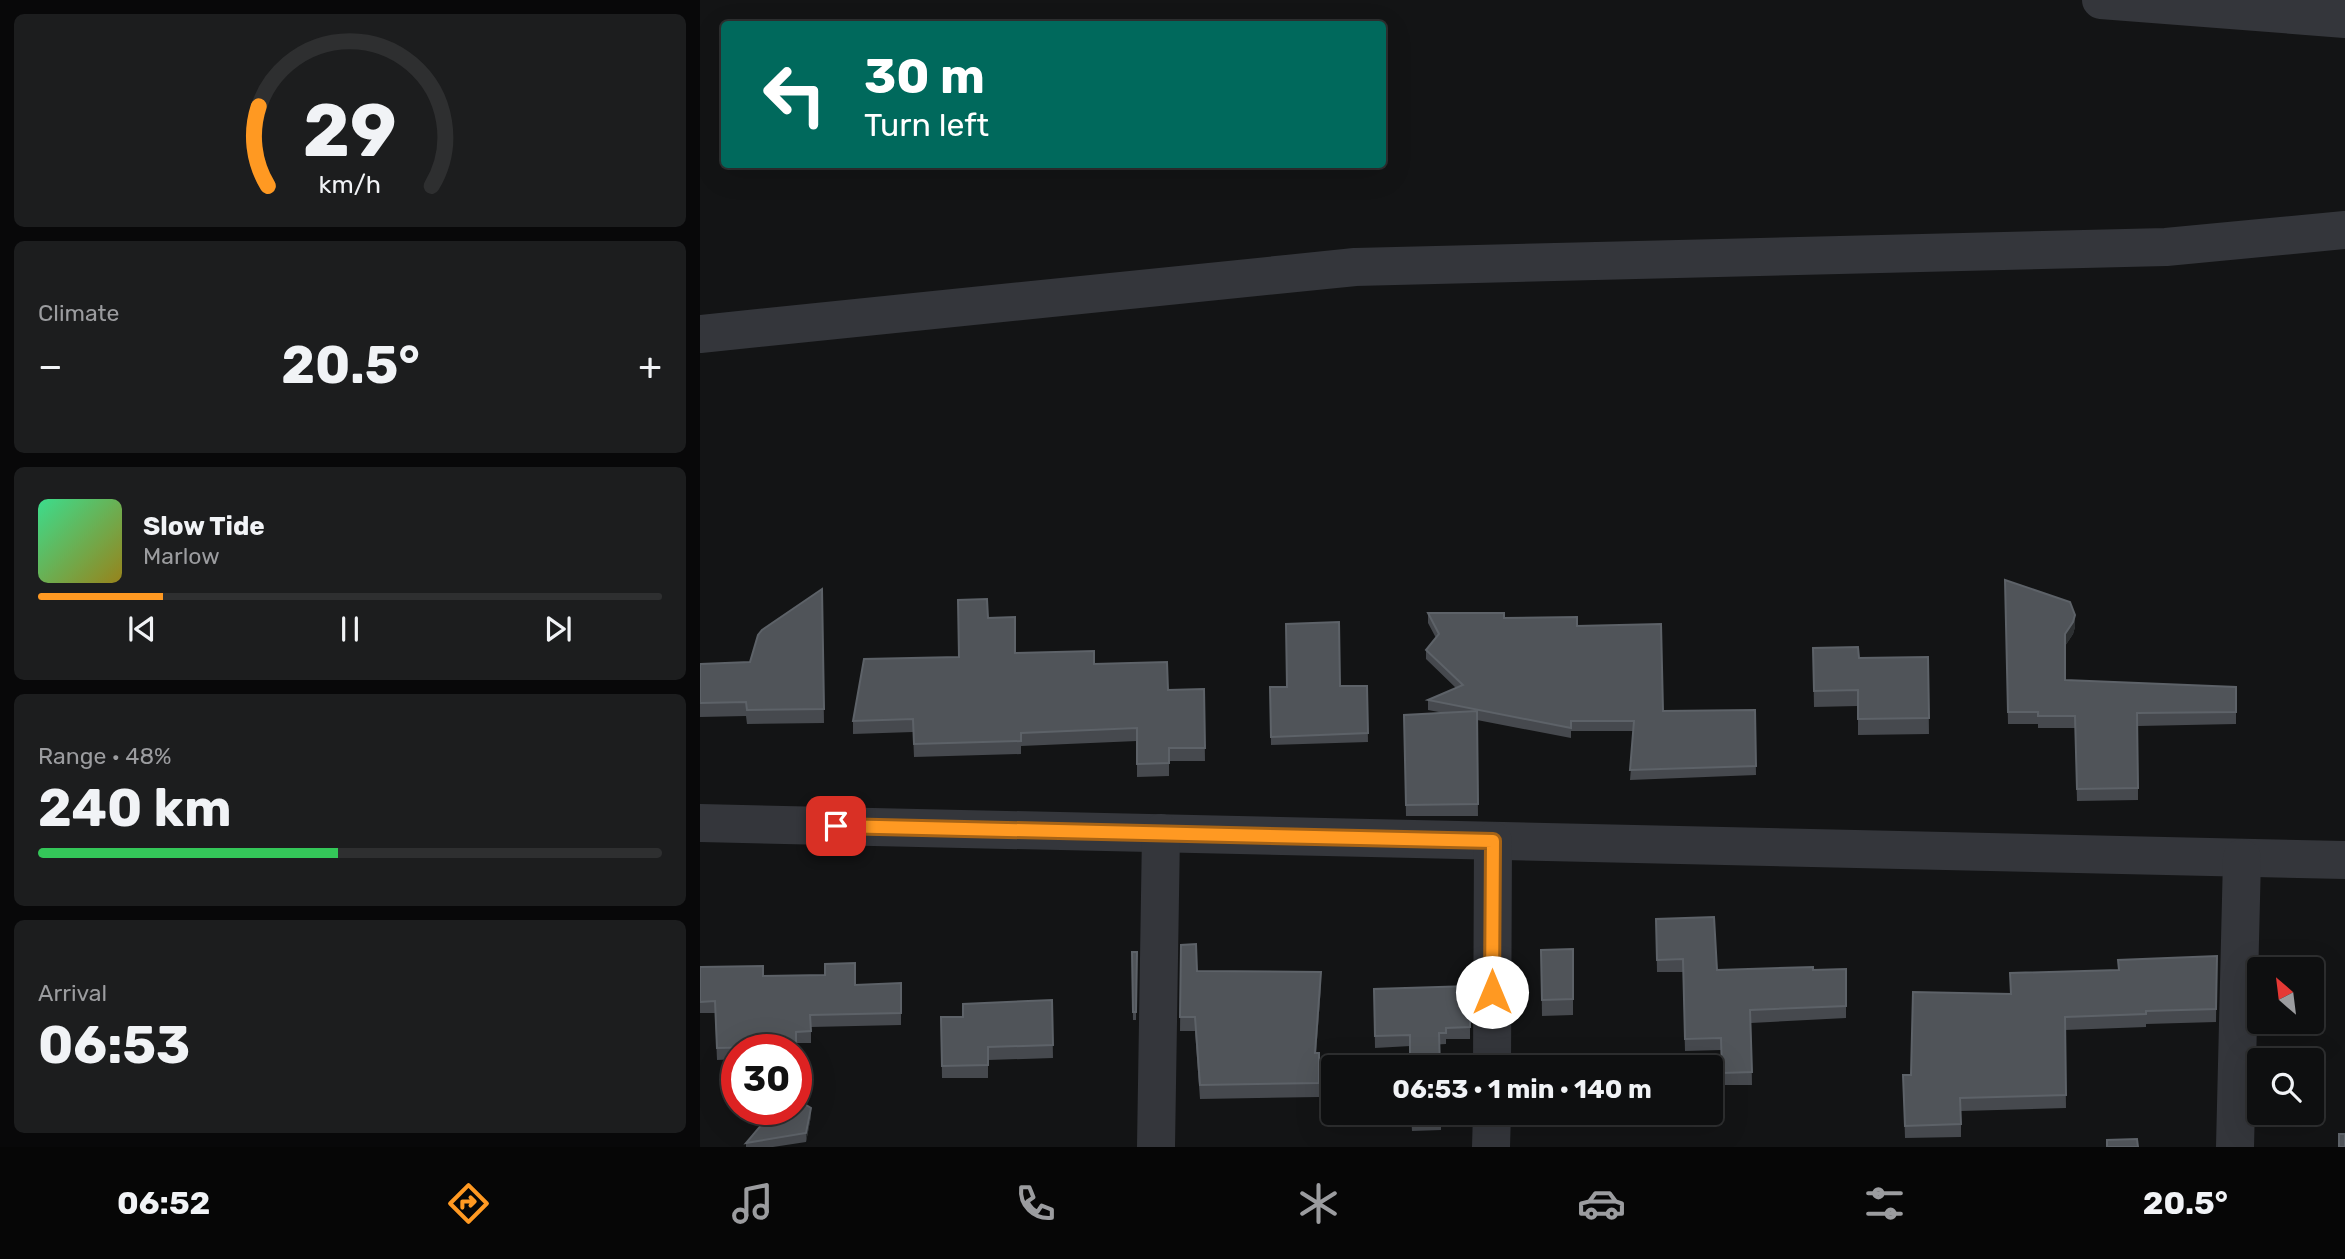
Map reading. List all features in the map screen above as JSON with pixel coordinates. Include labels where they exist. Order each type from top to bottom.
[{"type":"street","points":[[2101,0],[2345,19]]},
{"type":"street","points":[[700,334],[1354,267],[2166,247],[2345,230]]},
{"type":"street","points":[[700,823],[2345,860]]},
{"type":"street","points":[[1156,1147],[1161,833]]},
{"type":"street","points":[[1492,1055],[1493,841]]},
{"type":"street","points":[[2235,1147],[2242,858]]},
{"type":"street","points":[[1491,1147],[1492,1125]]},
{"type":"building","points":[[2005,580],[2070,602],[2075,615],[2065,634],[2065,680],[2236,687],[2236,712],[2137,713],[2138,788],[2077,789],[2075,716],[2038,716],[2038,712],[2008,712]]},
{"type":"building","points":[[822,589],[824,709],[747,710],[746,702],[700,703],[700,664],[750,662],[762,630]]},
{"type":"building","points":[[987,599],[988,618],[1015,617],[1015,653],[1094,651],[1094,664],[1167,662],[1168,690],[1204,689],[1205,748],[1169,748],[1169,763],[1137,764],[1137,728],[1021,733],[1021,741],[914,744],[913,719],[853,721],[864,659],[959,657],[958,600]]},
{"type":"building","points":[[1428,613],[1504,613],[1504,618],[1577,617],[1577,626],[1661,624],[1663,711],[1755,710],[1756,766],[1630,770],[1634,721],[1571,721],[1571,728],[1428,700],[1463,685],[1426,650],[1439,634]]},
{"type":"building","points":[[1339,622],[1340,686],[1367,686],[1368,733],[1271,737],[1270,687],[1287,687],[1286,624]]},
{"type":"building","points":[[1858,647],[1859,658],[1928,657],[1929,718],[1858,719],[1858,690],[1814,691],[1813,648]]},
{"type":"building","points":[[1477,711],[1478,804],[1406,805],[1404,715]]},
{"type":"building","points":[[1714,917],[1717,970],[1813,967],[1813,970],[1846,969],[1846,1006],[1750,1010],[1752,1072],[1723,1073],[1721,1038],[1685,1039],[1683,959],[1657,960],[1656,919]]},
{"type":"building","points":[[1196,944],[1197,971],[1321,972],[1315,1053],[1319,1053],[1319,1083],[1200,1085],[1195,1017],[1180,1017],[1181,945]]},
{"type":"building","points":[[1573,949],[1573,999],[1542,1000],[1541,950]]},
{"type":"building","points":[[1132,952],[1137,952],[1136,1012],[1133,1012]]},
{"type":"building","points":[[2217,956],[2216,1009],[2065,1017],[2066,1095],[1960,1098],[1961,1124],[1905,1126],[1903,1075],[1911,1075],[1913,992],[2011,994],[2010,973],[2119,970],[2118,960]]},
{"type":"building","points":[[855,963],[855,985],[901,983],[901,1013],[810,1015],[811,1031],[796,1034],[721,1034],[721,1048],[717,1048],[715,1001],[700,1002],[700,967],[763,966],[763,976],[825,975],[825,964]]},
{"type":"building","points":[[1470,986],[1470,1027],[1446,1028],[1446,1033],[1439,1033],[1440,1055],[1410,1055],[1410,1035],[1375,1036],[1374,989]]},
{"type":"building","points":[[1052,1000],[1053,1045],[988,1047],[988,1065],[942,1066],[941,1017],[963,1017],[963,1004]]},
{"type":"building","points":[[761,1125],[808,1125],[806,1133],[746,1143]]},
{"type":"building","points":[[2339,1134],[2345,1134],[2345,1147],[2339,1147]]},
{"type":"building","points":[[2137,1139],[2138,1147],[2107,1147],[2107,1140]]},
{"type":"route","points":[[836,826],[1493,841],[1492,992]]}]
